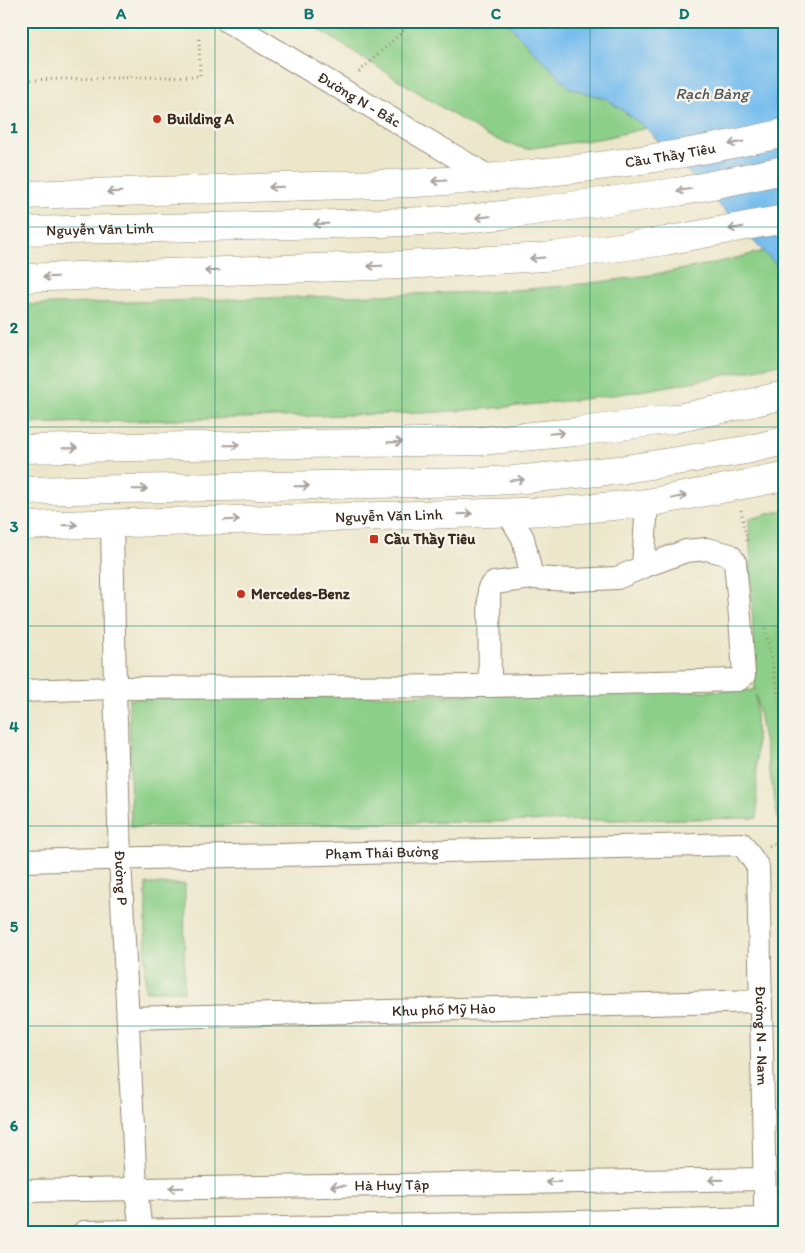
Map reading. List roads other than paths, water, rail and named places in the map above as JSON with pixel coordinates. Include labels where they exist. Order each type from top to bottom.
[{"type":"main road","name":"Cầu Thầy Tiêu","points":[[491,178],[672,155],[784,133]]},
{"type":"main road","name":"Nguyễn Văn Linh","points":[[21,231],[392,223],[466,219],[683,191],[784,170]]},
{"type":"main road","points":[[21,195],[405,183],[491,178]]},
{"type":"main road","points":[[21,278],[516,260],[585,253],[664,241],[784,219]]},
{"type":"main road","points":[[21,449],[480,441],[673,419],[784,395]]},
{"type":"main road","name":"Nguyễn Văn Linh","points":[[21,491],[513,480],[619,470],[746,450],[784,441]]},
{"type":"main road","name":"Nguyễn Văn Linh","points":[[21,526],[558,511],[647,503],[784,476]]},
{"type":"main road","points":[[112,489],[112,524]]},
{"type":"street","name":"Đường N - Bắc","points":[[227,21],[491,178]]},
{"type":"street","points":[[643,567],[647,503]]},
{"type":"street","points":[[508,513],[523,538],[532,578]]},
{"type":"street","name":"Đường P","points":[[112,524],[120,858],[136,1189],[141,1231]]},
{"type":"street","points":[[21,691],[115,688],[490,686],[738,680],[744,675],[736,562],[730,555],[707,549],[686,551],[617,578],[574,580],[532,578],[494,583],[489,588],[490,686]]},
{"type":"street","name":"Phạm Thái Bường","points":[[21,861],[742,844]]},
{"type":"street","name":"Đường N - Nam","points":[[742,844],[758,867],[765,1225]]},
{"type":"street","name":"Khu phố Mỹ Hào","points":[[128,1018],[760,1001]]},
{"type":"street","name":"Hà Huy Tập","points":[[21,1191],[764,1179]]},
{"type":"street","points":[[84,1232],[765,1225]]},
{"type":"water","name":"Rạch Bàng","points":[[506,21],[784,21],[784,273],[646,128],[607,99],[570,88]]},
{"type":"place","name":"Building A","points":[[157,119]]},
{"type":"place","name":"Cầu Thầy Tiêu","points":[[374,539]]},
{"type":"place","name":"Mercedes-Benz","points":[[241,594]]}]
